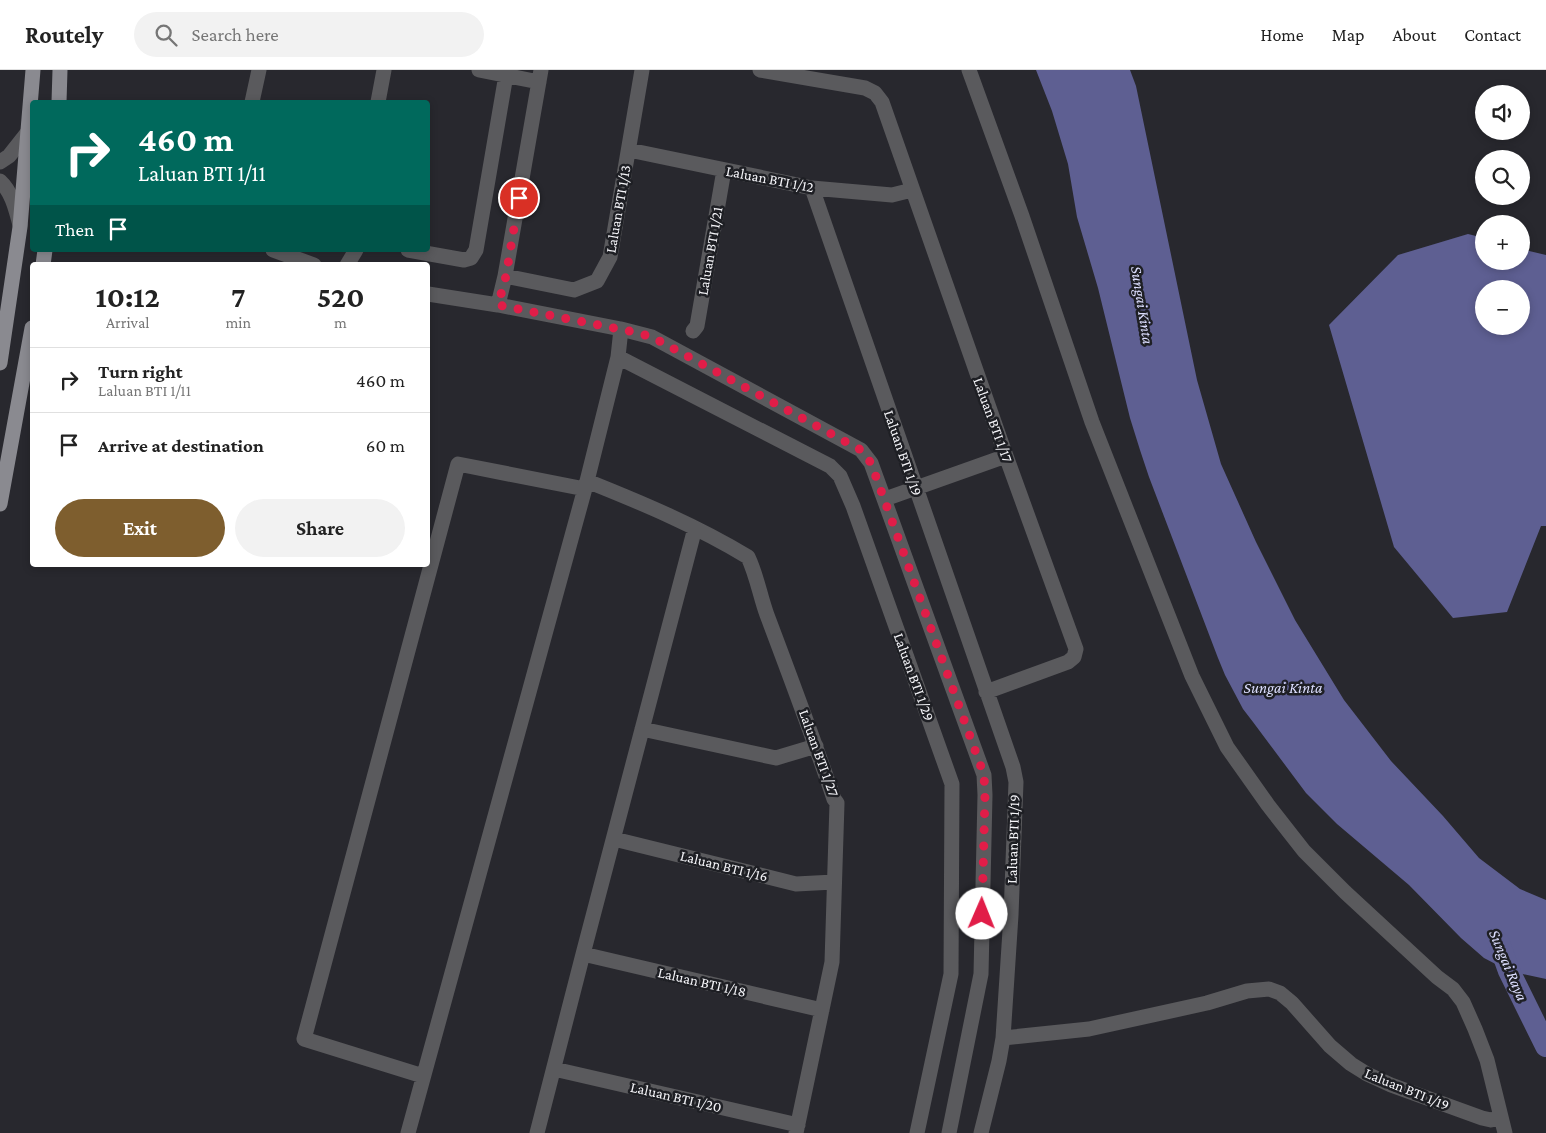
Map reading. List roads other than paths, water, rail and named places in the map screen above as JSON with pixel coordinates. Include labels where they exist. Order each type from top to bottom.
[{"type":"main road","points":[[31,100],[33,70]]},
{"type":"main road","points":[[59,100],[60,70]]},
{"type":"main road","points":[[0,363],[20,227],[30,107]]},
{"type":"main road","points":[[0,504],[30,339]]},
{"type":"street","points":[[252,100],[260,70]]},
{"type":"street","points":[[378,100],[384,70]]},
{"type":"street","points":[[479,70],[506,75],[540,76],[506,276],[498,305]]},
{"type":"street","name":"Laluan BTI 1/13","points":[[506,276],[574,290],[597,281],[610,258],[642,70]]},
{"type":"street","name":"Laluan BTI 1/17","points":[[760,70],[865,88],[875,93],[882,102],[1076,649],[1074,657],[1068,662],[986,692]]},
{"type":"street","points":[[969,70],[1022,216],[1092,422],[1192,676],[1208,711],[1227,746],[1268,805],[1304,851],[1345,892],[1437,977],[1453,989],[1463,1002],[1487,1060],[1505,1133]]},
{"type":"street","points":[[412,252],[426,259],[464,260],[471,258],[476,250],[506,75]]},
{"type":"street","points":[[0,162],[9,156],[28,132]]},
{"type":"street","name":"Laluan BTI 1/12","points":[[629,150],[812,188],[892,195],[912,190]]},
{"type":"street","name":"Laluan BTI 1/21","points":[[693,331],[697,326],[724,170]]},
{"type":"street","points":[[0,181],[5,185],[13,202],[20,227]]},
{"type":"street","name":"Laluan BTI 1/19","points":[[812,188],[1013,767],[1016,782],[1011,915],[1003,1038],[1089,1029],[1206,1003],[1247,990],[1269,989],[1280,993],[1292,1003],[1330,1046],[1351,1064],[1368,1074],[1391,1085],[1482,1118],[1491,1120],[1501,1118]]},
{"type":"street","points":[[278,252],[306,262]]},
{"type":"street","points":[[430,294],[498,305],[621,329],[652,337],[861,450],[871,463],[984,775],[981,974],[949,1133]]},
{"type":"street","points":[[408,1133],[586,485],[618,357],[621,329]]},
{"type":"street","name":"Laluan BTI 1/29","points":[[618,357],[830,466],[840,476],[853,506],[952,784],[951,974],[917,1133]]},
{"type":"street","points":[[885,499],[1006,456]]},
{"type":"street","name":"Laluan BTI 1/27","points":[[423,1076],[304,1039],[458,464],[586,485],[632,499],[695,528],[748,557],[766,612],[837,803],[832,962],[797,1129]]},
{"type":"street","points":[[537,1133],[695,528]]},
{"type":"street","points":[[642,728],[776,758],[816,746]]},
{"type":"street","name":"Laluan BTI 1/16","points":[[614,839],[796,884],[834,882]]},
{"type":"street","name":"Laluan BTI 1/18","points":[[583,954],[822,1010]]},
{"type":"street","points":[[981,1133],[1003,1038]]},
{"type":"street","name":"Laluan BTI 1/20","points":[[554,1069],[797,1129]]},
{"type":"water","name":"Sungai Kinta","points":[[1036,70],[1130,70],[1136,86],[1197,380],[1221,464],[1256,542],[1295,620],[1344,700],[1391,761],[1443,816],[1479,858],[1520,889],[1546,900],[1546,979],[1509,971],[1484,958],[1461,938],[1409,885],[1337,824],[1306,793],[1243,709],[1218,658],[1140,450],[1130,418],[1098,288],[1077,217],[1068,164],[1052,111]]},
{"type":"water","points":[[1468,234],[1475,236],[1475,270],[1530,270],[1530,251],[1546,255],[1546,526],[1541,526],[1507,612],[1453,618],[1394,547],[1329,325],[1398,255]]},
{"type":"waterway","name":"Sungai Raya","points":[[1499,943],[1509,971],[1546,1046]]}]
